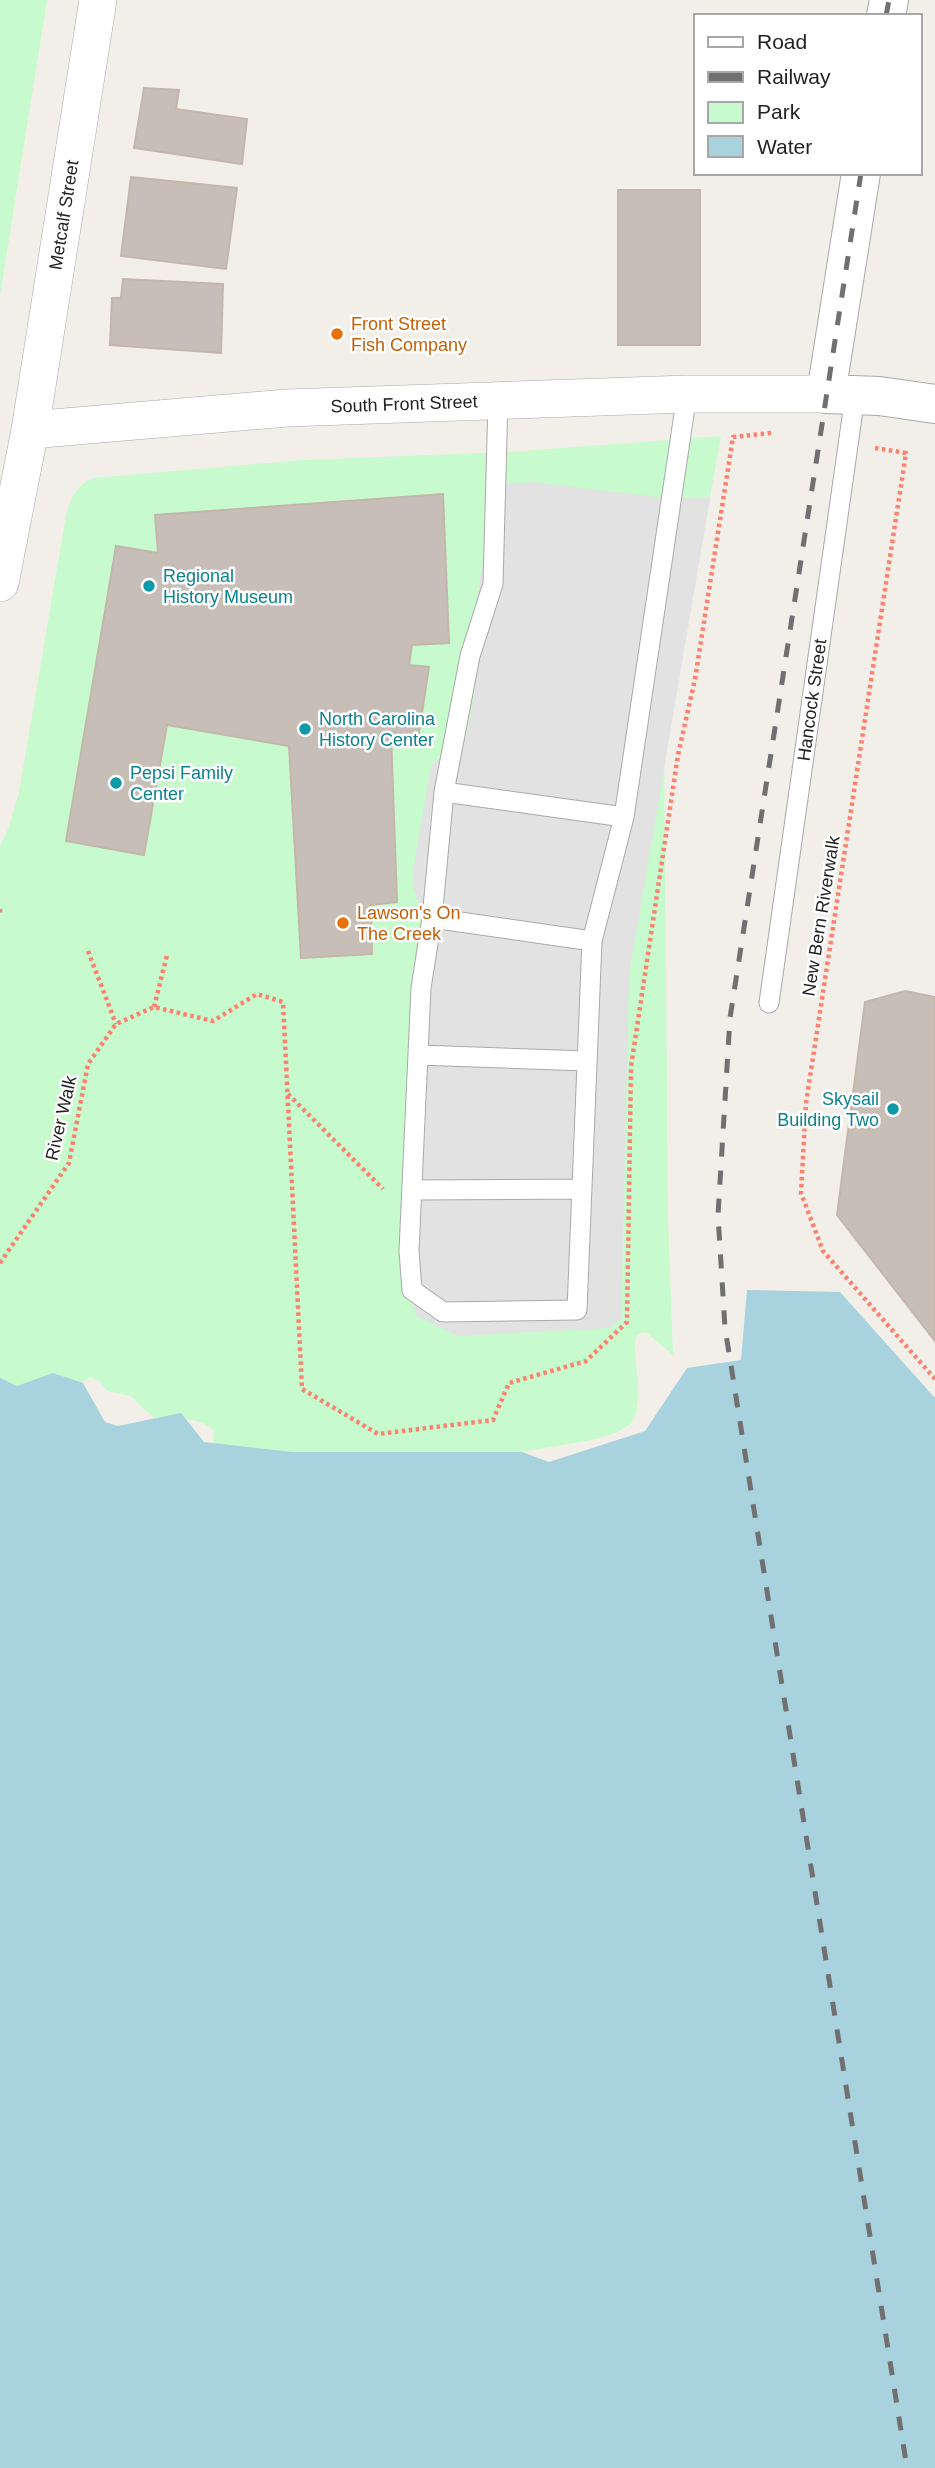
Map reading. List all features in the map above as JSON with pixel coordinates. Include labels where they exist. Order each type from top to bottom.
[{"type":"street","name":"Metcalf Street","points":[[30,430],[98,0]]},
{"type":"street","name":"Hancock Street","points":[[840,395],[861,175]]},
{"type":"street","name":"South Front Street","points":[[30,430],[287,408],[687,394],[878,396],[935,404]]},
{"type":"street","points":[[0,583],[30,430]]},
{"type":"lane","points":[[498,401],[493,584],[470,656],[444,792],[432,918],[421,988],[409,1251],[412,1290],[443,1312],[577,1310],[592,941],[624,817],[687,394]]},
{"type":"lane","name":"Hancock Street","points":[[769,1003],[840,395]]},
{"type":"lane","points":[[444,792],[624,817]]},
{"type":"lane","points":[[432,918],[592,941]]},
{"type":"lane","points":[[418,1055],[587,1061]]},
{"type":"lane","points":[[412,1190],[582,1189]]},
{"type":"path","name":"New Bern Riverwalk","points":[[867,447],[905,453],[806,1103],[802,1193],[822,1251],[935,1379]]},
{"type":"path","points":[[88,951],[116,1024],[154,1007],[213,1021],[257,994],[283,1002]]},
{"type":"path","points":[[154,1007],[167,955]]},
{"type":"path","name":"River Walk","points":[[0,1263],[69,1163],[88,1064],[116,1024]]},
{"type":"path","points":[[287,1093],[392,1198]]},
{"type":"green space","points":[[0,0],[47,0],[0,295]]},
{"type":"green space","points":[[721,436],[664,750],[668,1217],[673,1355],[647,1333],[642,1332],[636,1336],[638,1397],[633,1420],[624,1428],[596,1439],[519,1453],[214,1453],[214,1430],[209,1426],[186,1419],[154,1418],[131,1396],[107,1391],[101,1382],[90,1377],[0,1455],[0,846],[19,793],[66,515],[76,492],[94,478],[303,460],[510,452]]},
{"type":"shaded area","points":[[533,482],[664,498],[710,498],[629,975],[621,1319],[610,1328],[458,1336],[417,1316],[402,1278],[424,916],[414,890],[413,871],[431,766],[467,731],[472,708],[477,677],[467,657],[496,485]]},
{"type":"water","points":[[747,1290],[840,1292],[935,1398],[935,2468],[0,2468],[0,1378],[17,1386],[53,1373],[83,1383],[105,1422],[118,1426],[181,1413],[204,1442],[292,1452],[522,1452],[549,1462],[645,1431],[687,1368],[741,1360]]},
{"type":"building","points":[[144,88],[179,90],[176,109],[247,119],[242,164],[134,148]]},
{"type":"building","points":[[131,177],[237,188],[226,269],[121,256]]},
{"type":"building","points":[[618,190],[700,190],[700,345],[618,345]]},
{"type":"building","points":[[123,279],[223,284],[221,353],[110,345],[112,298],[121,298]]},
{"type":"building","name":"North Carolina History Center","points":[[443,494],[449,643],[412,645],[409,665],[429,667],[418,739],[391,733],[397,902],[371,905],[372,954],[301,958],[289,746],[167,725],[144,855],[66,841],[116,546],[158,553],[155,515]]},
{"type":"building","name":"Skysail Building Two","points":[[905,991],[935,997],[935,1341],[837,1215],[865,1002]]},
{"type":"railway","points":[[886,14],[889,0]]},
{"type":"railway","points":[[861,175],[730,1018],[718,1215],[725,1328],[907,2468]]},
{"type":"place","name":"Front Street Fish Company","points":[[337,334]]},
{"type":"place","name":"Regional History Museum","points":[[149,586]]},
{"type":"place","name":"North Carolina History Center","points":[[305,729]]},
{"type":"place","name":"Pepsi Family Center","points":[[116,783]]},
{"type":"place","name":"Lawson's On The Creek","points":[[343,923]]},
{"type":"place","name":"Skysail Building Two","points":[[893,1109]]}]
